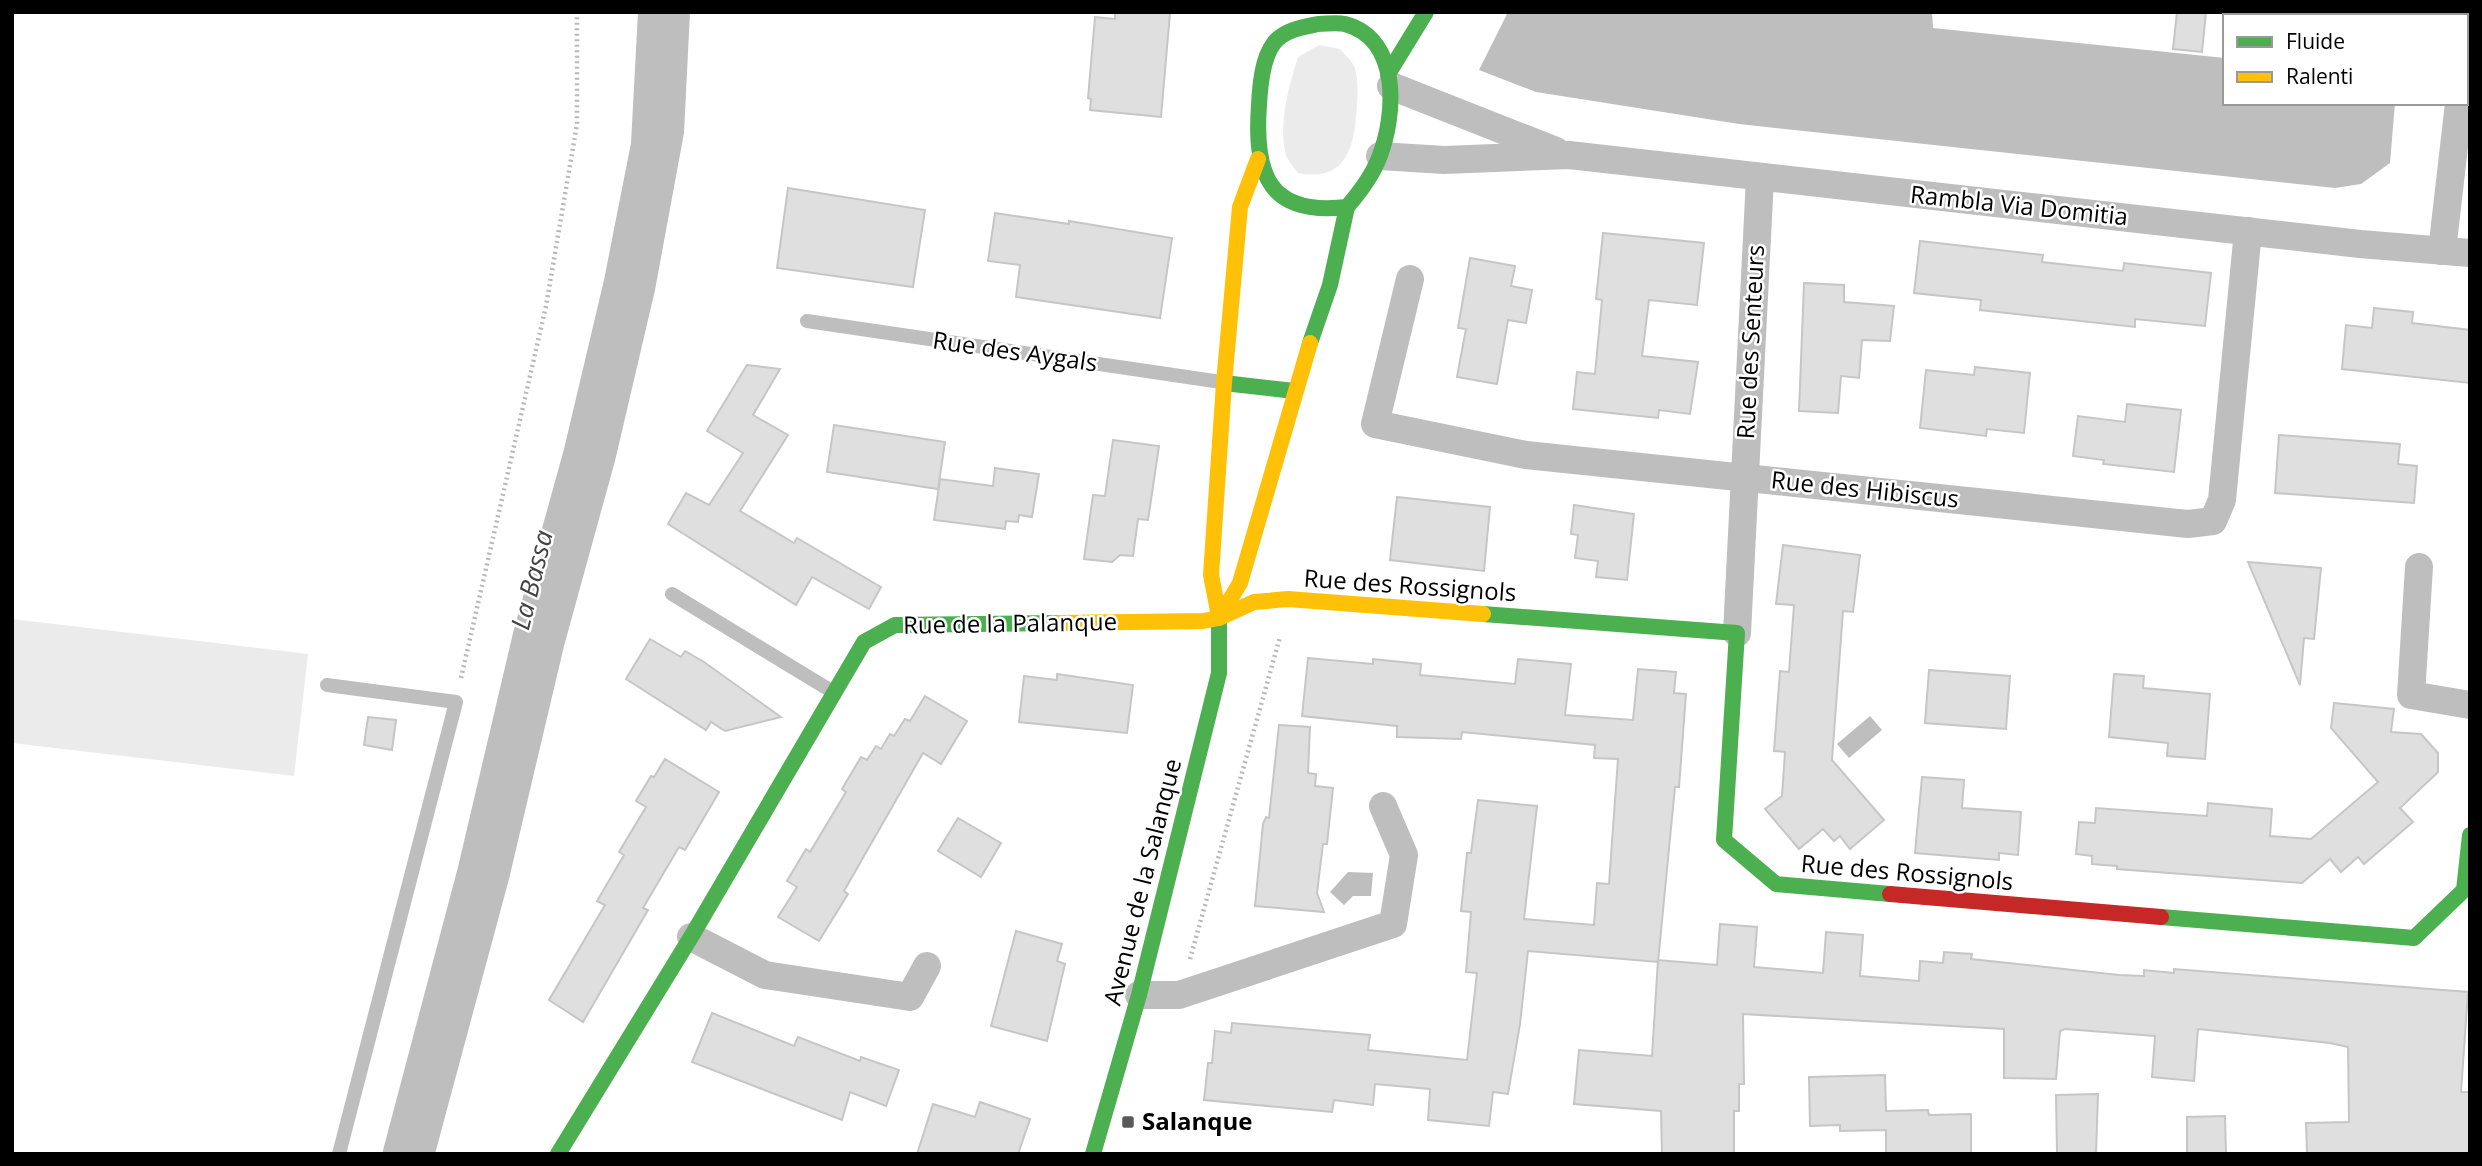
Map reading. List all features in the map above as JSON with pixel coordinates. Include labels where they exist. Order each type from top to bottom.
[{"type":"street","points":[[1279,12],[1274,43],[1262,78],[1257,120],[1258,159],[1270,185],[1290,202],[1314,210],[1347,207]]},
{"type":"street","points":[[1390,80],[1426,12]]},
{"type":"street","points":[[1274,43],[1296,29],[1318,24],[1350,22],[1382,25]]},
{"type":"street","points":[[1219,618],[1240,583],[1294,391],[1330,285],[1347,207],[1366,185],[1380,156],[1389,124],[1390,80],[1378,46],[1350,22]]},
{"type":"street","name":"Rambla Via Domitia","points":[[1390,80],[1569,155]]},
{"type":"street","points":[[2442,251],[2459,105]]},
{"type":"street","name":"Rambla Via Domitia","points":[[1380,156],[1444,160],[1569,155],[1760,178],[2470,253]]},
{"type":"street","name":"Avenue de la Salanque","points":[[1093,1154],[1139,995],[1219,673],[1219,618],[1211,575],[1224,383],[1240,207],[1258,159]]},
{"type":"street","name":"Rue des Senteurs","points":[[1737,633],[1760,178]]},
{"type":"street","name":"Rue des Hibiscus","points":[[1410,279],[1376,424],[1525,454],[2188,524],[2213,521],[2222,500],[2248,231]]},
{"type":"street","points":[[1224,383],[1294,391]]},
{"type":"street","points":[[2419,567],[2411,695],[2470,705]]},
{"type":"street","name":"Rue des Rossignols","points":[[1219,618],[1254,602],[1288,600],[1737,633],[1724,840],[1776,884],[2414,938],[2464,890],[2470,835]]},
{"type":"street","name":"Rue de la Palanque","points":[[558,1154],[691,937],[864,642],[895,625],[1219,618]]},
{"type":"street","points":[[1139,995],[1180,995],[1393,924],[1404,855],[1383,806]]},
{"type":"street","points":[[691,937],[765,975],[910,998],[927,966]]},
{"type":"lane","name":"Rue des Aygals","points":[[807,321],[1224,383]]},
{"type":"lane","points":[[672,594],[834,692]]},
{"type":"lane","points":[[327,684],[456,702],[339,1154]]},
{"type":"path","points":[[456,702],[546,306],[577,124],[577,12]]},
{"type":"path","points":[[1180,995],[1269,681],[1288,600]]},
{"type":"shaded area","points":[[1319,45],[1340,49],[1349,59],[1354,66],[1358,90],[1354,133],[1346,157],[1328,172],[1315,175],[1298,173],[1290,162],[1286,155],[1283,131],[1291,80],[1298,57]]},
{"type":"shaded area","points":[[12,619],[308,654],[294,776],[12,743]]},
{"type":"water","name":"La Bassa","points":[[638,12],[690,12],[684,133],[655,290],[615,461],[564,646],[509,879],[435,1154],[382,1154],[458,867],[513,633],[564,449],[604,280],[631,143]]},
{"type":"water","points":[[1508,12],[1932,12],[1933,28],[2223,58],[2223,105],[2395,105],[2390,163],[2361,184],[2335,188],[1739,124],[1536,92],[1479,70]]},
{"type":"water","points":[[1870,716],[1882,730],[1849,758],[1837,744]]},
{"type":"water","points":[[1348,872],[1373,873],[1371,896],[1353,896],[1344,905],[1330,892]]},
{"type":"building","points":[[1115,12],[1170,13],[1161,117],[1090,110],[1091,99],[1088,98],[1095,17],[1115,19]]},
{"type":"building","points":[[2177,12],[2206,12],[2202,52],[2173,49]]},
{"type":"building","points":[[788,188],[925,210],[913,287],[777,268]]},
{"type":"building","points":[[995,213],[1069,224],[1069,221],[1172,238],[1160,318],[1016,297],[1020,265],[988,261]]},
{"type":"building","points":[[1603,233],[1704,243],[1697,305],[1649,300],[1642,356],[1698,362],[1690,414],[1659,410],[1658,418],[1573,409],[1577,372],[1595,374],[1602,300],[1596,299]]},
{"type":"building","points":[[1920,241],[2043,255],[2042,262],[2123,271],[2124,263],[2211,273],[2205,326],[2135,319],[2135,327],[1980,310],[1981,300],[1914,293]]},
{"type":"building","points":[[1470,258],[1515,266],[1511,286],[1532,290],[1526,323],[1508,320],[1497,384],[1457,377],[1466,329],[1458,328]]},
{"type":"building","points":[[1804,283],[1844,285],[1844,302],[1894,306],[1890,341],[1862,340],[1859,378],[1841,376],[1838,413],[1799,411]]},
{"type":"building","points":[[2374,308],[2413,312],[2412,323],[2470,330],[2470,383],[2342,369],[2346,325],[2372,328]]},
{"type":"building","points":[[747,365],[780,369],[753,415],[788,435],[740,511],[794,543],[797,538],[881,587],[869,609],[812,577],[796,605],[668,524],[686,493],[709,505],[743,453],[707,431]]},
{"type":"building","points":[[1975,367],[2030,373],[2024,433],[1987,429],[1986,436],[1920,428],[1926,370],[1974,375]]},
{"type":"building","points":[[2127,404],[2181,410],[2174,472],[2103,464],[2104,460],[2073,456],[2078,416],[2125,422]]},
{"type":"building","points":[[834,425],[945,442],[938,489],[827,472]]},
{"type":"building","points":[[2279,435],[2400,444],[2398,464],[2417,466],[2414,503],[2275,493]]},
{"type":"building","points":[[1113,440],[1159,446],[1148,520],[1138,519],[1133,556],[1120,555],[1112,562],[1084,559],[1093,495],[1105,496]]},
{"type":"building","points":[[995,468],[1039,474],[1032,517],[1019,515],[1018,522],[1006,521],[1005,529],[934,520],[940,479],[993,486]]},
{"type":"building","points":[[1397,497],[1490,507],[1484,571],[1390,560]]},
{"type":"building","points":[[1574,505],[1634,514],[1627,580],[1596,577],[1598,561],[1575,558],[1578,535],[1571,534]]},
{"type":"building","points":[[1783,545],[1860,555],[1853,612],[1843,611],[1832,760],[1884,820],[1850,849],[1840,836],[1834,841],[1823,829],[1799,849],[1765,809],[1782,796],[1785,752],[1774,751],[1780,671],[1789,672],[1794,605],[1776,604]]},
{"type":"building","points":[[2248,562],[2321,568],[2314,639],[2304,638],[2300,685]]},
{"type":"building","points":[[650,639],[681,657],[685,651],[704,662],[781,717],[725,731],[711,722],[706,730],[626,679]]},
{"type":"building","points":[[1308,658],[1373,664],[1373,659],[1421,664],[1420,675],[1515,684],[1518,659],[1571,664],[1565,715],[1633,720],[1638,669],[1676,672],[1674,693],[1686,694],[1679,787],[1675,787],[1658,962],[1528,951],[1520,1024],[1508,1094],[1493,1092],[1489,1126],[1428,1120],[1430,1089],[1375,1084],[1373,1105],[1334,1100],[1332,1112],[1204,1100],[1215,1031],[1231,1033],[1232,1023],[1370,1035],[1368,1050],[1467,1060],[1477,973],[1466,972],[1471,912],[1461,911],[1467,853],[1471,853],[1478,800],[1537,806],[1524,919],[1594,925],[1597,883],[1609,884],[1618,759],[1594,758],[1595,745],[1462,732],[1461,739],[1397,737],[1397,726],[1302,716]]},
{"type":"building","points":[[1929,670],[2010,676],[2006,729],[1925,723]]},
{"type":"building","points":[[1057,674],[1133,685],[1127,733],[1019,722],[1024,676],[1057,680]]},
{"type":"building","points":[[2114,674],[2144,676],[2143,688],[2210,694],[2205,759],[2167,756],[2168,743],[2109,737]]},
{"type":"building","points":[[925,696],[967,721],[941,764],[923,753],[844,891],[848,894],[819,941],[778,917],[797,887],[787,881],[806,849],[810,852],[846,792],[842,789],[861,757],[867,760],[876,746],[881,749],[890,734],[894,736],[905,719],[910,721]]},
{"type":"building","points":[[2334,703],[2394,709],[2391,732],[2421,734],[2438,753],[2438,772],[2400,808],[2413,822],[2364,864],[2358,857],[2341,872],[2330,859],[2302,883],[2117,869],[2117,866],[2092,864],[2092,856],[2076,854],[2079,822],[2095,823],[2096,808],[2207,816],[2208,803],[2272,809],[2270,836],[2311,839],[2378,782],[2331,728]]},
{"type":"building","points":[[368,717],[396,720],[392,750],[364,745]]},
{"type":"building","points":[[1279,725],[1310,727],[1308,773],[1316,774],[1315,786],[1333,788],[1327,844],[1323,844],[1317,893],[1324,912],[1255,906],[1263,824],[1266,817],[1269,818]]},
{"type":"building","points":[[665,759],[719,792],[685,850],[679,847],[643,908],[648,910],[583,1022],[549,1000],[605,905],[597,901],[624,855],[619,852],[646,807],[636,801]]},
{"type":"building","points":[[1922,777],[1964,780],[1962,808],[2021,812],[2018,855],[1999,853],[1999,860],[1915,853]]},
{"type":"building","points":[[958,818],[1001,843],[981,877],[938,851]]},
{"type":"building","points":[[1720,924],[1757,927],[1754,967],[1823,973],[1826,932],[1863,935],[1860,976],[1919,981],[1920,961],[1943,963],[1944,952],[1972,954],[1971,959],[2119,975],[2144,976],[2144,970],[2174,973],[2174,969],[2468,992],[2461,1092],[2470,1092],[2470,1154],[2307,1154],[2306,1123],[2349,1122],[2348,1047],[2330,1043],[2198,1029],[2194,1081],[2152,1077],[2155,1036],[2065,1029],[2060,1031],[2056,1079],[2004,1078],[2004,1029],[1743,1014],[1744,1084],[1739,1084],[1739,1111],[1734,1111],[1734,1154],[1662,1154],[1661,1111],[1574,1104],[1579,1050],[1652,1056],[1658,960],[1717,965]]},
{"type":"building","points":[[1016,931],[1062,944],[1057,961],[1065,964],[1047,1041],[991,1026]]},
{"type":"building","points":[[712,1013],[794,1046],[798,1037],[860,1061],[861,1057],[899,1070],[886,1106],[850,1092],[842,1120],[692,1062]]},
{"type":"building","points":[[1885,1075],[1886,1111],[1928,1110],[1929,1115],[1971,1114],[1971,1154],[1886,1154],[1886,1130],[1840,1131],[1840,1125],[1810,1126],[1809,1077]]},
{"type":"building","points":[[2098,1094],[2096,1154],[2057,1154],[2056,1095]]},
{"type":"building","points":[[980,1102],[1030,1119],[1018,1154],[917,1154],[933,1104],[975,1117]]},
{"type":"building","points":[[2225,1116],[2226,1154],[2187,1154],[2187,1117]]},
{"type":"traffic: fast","points":[[1388,74],[1426,12]]},
{"type":"traffic: fast","points":[[1318,24],[1345,24],[1363,32],[1376,45],[1385,62],[1389,80],[1389,121],[1385,141],[1373,171],[1347,207],[1321,208],[1300,205],[1284,197],[1272,186],[1264,170],[1260,152],[1260,89],[1264,64],[1270,49],[1288,32],[1318,24]]},
{"type":"traffic: fast","points":[[1310,343],[1330,285],[1347,207]]},
{"type":"traffic: fast","points":[[1224,383],[1294,391]]},
{"type":"traffic: fast","points":[[1483,614],[1737,633],[1724,840],[1776,884],[1890,894]]},
{"type":"traffic: fast","points":[[1093,1154],[1139,995],[1219,673],[1219,616]]},
{"type":"traffic: fast","points":[[558,1154],[691,937],[864,642],[895,625],[1058,623]]},
{"type":"traffic: fast","points":[[2161,917],[2414,938],[2464,890],[2470,835]]},
{"type":"traffic: slow","points":[[1219,616],[1211,575],[1224,383],[1240,207],[1258,159]]},
{"type":"traffic: slow","points":[[1219,618],[1240,583],[1310,343]]},
{"type":"traffic: slow","points":[[1058,623],[1203,621],[1219,618],[1254,602],[1288,599],[1483,614]]},
{"type":"traffic: jam","points":[[1890,894],[2161,917]]},
{"type":"place","name":"Salanque","points":[[1128,1122]]}]
